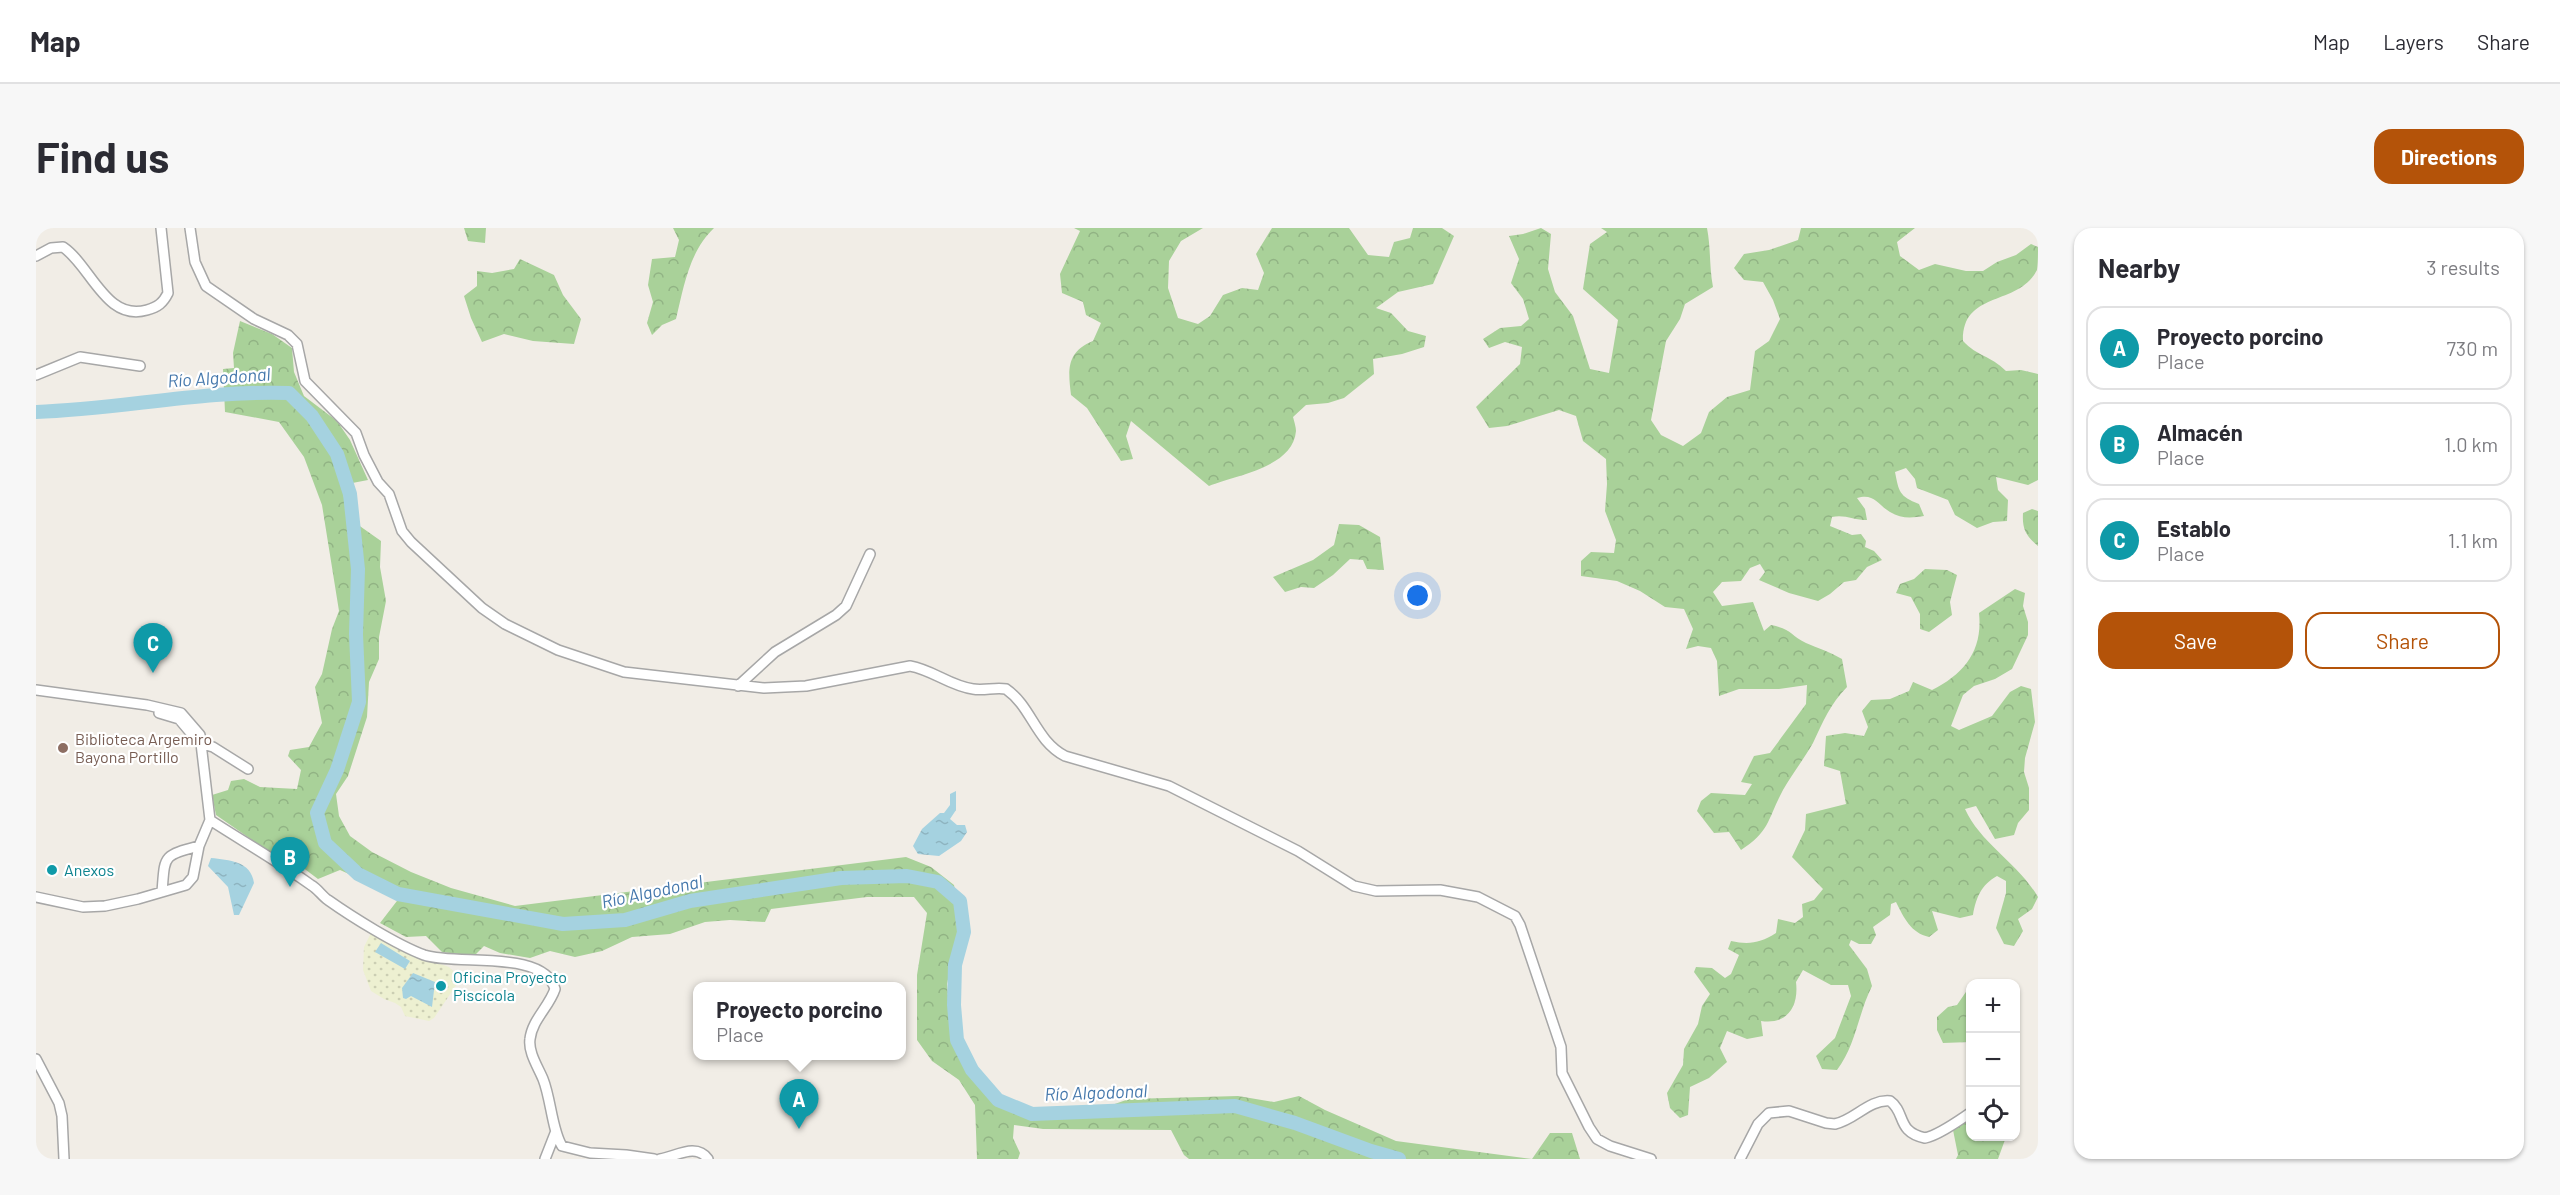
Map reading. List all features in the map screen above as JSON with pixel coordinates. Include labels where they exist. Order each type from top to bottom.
[{"type":"street","points":[[36,256],[51,248],[63,247],[74,255],[112,303],[124,311],[138,313],[153,309],[163,303],[168,293],[161,228]]},
{"type":"street","points":[[190,228],[195,262],[206,286],[254,319],[288,334],[297,344],[305,381],[356,433],[378,482],[389,494],[402,531],[482,608],[506,624],[558,650],[624,672],[738,686],[806,686],[910,666],[925,668],[959,685],[974,689],[1006,689],[1023,704],[1029,719],[1055,751],[1065,756],[1169,786],[1298,851],[1354,886],[1376,891],[1440,890],[1478,897],[1500,907],[1515,916],[1520,925],[1561,1047],[1562,1073],[1589,1126],[1597,1139],[1610,1146],[1651,1159]]},
{"type":"street","points":[[36,375],[80,357],[140,366]]},
{"type":"street","points":[[738,686],[775,652],[836,615],[846,606],[870,554]]},
{"type":"street","points":[[36,897],[83,907],[105,906],[186,885],[193,877],[199,846],[210,820],[201,742],[200,735],[181,713],[171,709],[36,690],[36,695],[168,715],[179,719],[201,742],[248,769]]},
{"type":"street","points":[[210,820],[314,886],[329,901],[407,948],[427,956],[446,959],[514,963],[544,973],[552,980],[555,989],[538,1018],[530,1040],[531,1050],[550,1099],[556,1131],[562,1146],[570,1150],[654,1159]]},
{"type":"street","points":[[162,892],[164,862],[168,856],[199,846]]},
{"type":"street","points":[[36,1059],[61,1110],[64,1159]]},
{"type":"street","points":[[1740,1159],[1763,1117],[1778,1111],[1789,1111],[1835,1124],[1843,1122],[1873,1104],[1890,1101],[1894,1104],[1902,1123],[1917,1136],[1925,1138],[1940,1133],[1966,1116]]},
{"type":"street","points":[[545,1159],[556,1131]]},
{"type":"street","points":[[660,1159],[692,1151],[699,1152],[708,1159]]},
{"type":"green space","points":[[464,228],[486,228],[485,243],[468,241]]},
{"type":"green space","points":[[673,228],[714,228],[693,259],[676,319],[662,325],[652,335],[647,323],[653,302],[648,285],[652,259],[675,257],[679,240]]},
{"type":"green space","points":[[1074,228],[1203,228],[1181,241],[1169,261],[1168,288],[1178,318],[1198,324],[1210,316],[1223,295],[1242,288],[1258,290],[1264,273],[1256,254],[1272,228],[1349,228],[1368,255],[1389,257],[1394,242],[1410,238],[1413,228],[1442,228],[1454,236],[1433,284],[1398,292],[1376,308],[1391,313],[1408,331],[1426,336],[1424,347],[1373,359],[1374,374],[1344,398],[1328,403],[1306,405],[1293,417],[1296,431],[1292,444],[1285,454],[1274,462],[1247,474],[1209,486],[1131,421],[1126,436],[1133,459],[1121,461],[1087,408],[1071,395],[1069,378],[1073,356],[1084,345],[1093,341],[1101,323],[1086,315],[1083,302],[1062,293],[1060,274],[1080,231]]},
{"type":"green space","points":[[1541,228],[1551,234],[1548,269],[1555,292],[1573,316],[1590,369],[1609,373],[1618,320],[1583,289],[1590,244],[1607,232],[1601,228],[1707,228],[1713,287],[1685,304],[1680,319],[1666,341],[1651,420],[1661,435],[1683,446],[1701,433],[1709,412],[1727,397],[1750,390],[1755,351],[1769,341],[1780,319],[1763,282],[1744,280],[1734,268],[1744,254],[1769,250],[1798,240],[1801,228],[1915,228],[1897,242],[1900,256],[1919,270],[1935,264],[1966,271],[1983,271],[1997,262],[2016,255],[2031,244],[2038,247],[2037,270],[2028,282],[2017,290],[1981,306],[1971,314],[1965,325],[1963,341],[2006,371],[2021,370],[2038,374],[2038,480],[2028,485],[1996,477],[1998,490],[2008,500],[2007,521],[1993,522],[1977,528],[1955,515],[1948,500],[1917,488],[1915,479],[1906,468],[1895,472],[1899,489],[1904,496],[1919,504],[1924,516],[1898,516],[1875,500],[1863,497],[1857,498],[1865,509],[1867,520],[1832,517],[1830,526],[1852,535],[1861,534],[1866,541],[1865,547],[1874,551],[1882,560],[1867,567],[1856,580],[1844,582],[1818,601],[1789,593],[1759,580],[1765,572],[1760,564],[1750,568],[1741,581],[1722,582],[1713,592],[1722,606],[1753,602],[1764,631],[1771,625],[1783,628],[1806,643],[1842,659],[1847,687],[1827,714],[1813,743],[1783,790],[1767,824],[1758,837],[1741,850],[1729,832],[1714,833],[1697,811],[1701,801],[1711,793],[1745,795],[1752,784],[1741,782],[1754,756],[1770,753],[1806,704],[1807,685],[1779,689],[1739,689],[1719,696],[1717,661],[1711,648],[1698,646],[1686,649],[1693,629],[1684,609],[1665,607],[1640,591],[1617,581],[1581,576],[1581,561],[1591,552],[1614,553],[1616,540],[1605,511],[1606,459],[1583,441],[1576,416],[1559,410],[1507,426],[1489,428],[1476,407],[1520,364],[1522,347],[1505,342],[1489,348],[1483,339],[1500,328],[1521,326],[1529,319],[1523,299],[1511,283],[1519,259],[1509,236]]},
{"type":"green space","points":[[520,259],[554,275],[563,295],[581,319],[574,344],[533,341],[504,334],[482,342],[464,296],[477,286],[477,271],[492,273],[514,269]]},
{"type":"green space","points":[[240,321],[272,334],[292,348],[294,372],[304,396],[337,421],[350,440],[368,480],[342,485],[347,517],[381,541],[380,567],[386,601],[379,637],[379,659],[369,682],[367,717],[348,776],[336,794],[339,816],[350,836],[372,852],[411,872],[451,888],[515,906],[906,857],[931,867],[954,885],[961,921],[947,984],[951,1030],[971,1072],[997,1101],[1033,1115],[1086,1114],[1129,1099],[1238,1096],[1274,1102],[1299,1096],[1396,1141],[1532,1159],[1189,1159],[1184,1155],[1171,1130],[1043,1129],[1014,1125],[1013,1138],[1020,1153],[1018,1159],[977,1159],[975,1105],[959,1080],[932,1061],[917,1040],[917,975],[927,913],[914,897],[867,897],[771,909],[765,922],[730,920],[705,922],[670,934],[632,937],[602,951],[575,957],[550,951],[530,958],[500,953],[484,946],[474,956],[442,952],[426,936],[406,937],[380,923],[400,897],[340,870],[318,879],[290,858],[271,853],[216,815],[212,795],[228,790],[231,781],[244,779],[260,787],[297,789],[301,770],[288,756],[290,750],[309,747],[322,723],[315,687],[322,674],[332,629],[339,611],[322,505],[304,457],[279,422],[225,412],[223,369],[234,368],[233,353]]},
{"type":"green space","points":[[2032,509],[2038,511],[2038,546],[2030,539],[2023,524],[2023,513]]},
{"type":"green space","points":[[1339,524],[1359,525],[1380,537],[1384,570],[1367,569],[1363,560],[1350,559],[1314,588],[1301,587],[1285,592],[1273,577],[1313,560],[1334,545]]},
{"type":"green space","points":[[1925,569],[1947,570],[1957,575],[1950,602],[1952,615],[1929,632],[1920,629],[1920,614],[1911,597],[1896,593],[1900,584],[1914,579]]},
{"type":"green space","points":[[2015,589],[2025,593],[2023,606],[2028,622],[2028,635],[2012,669],[1995,679],[1974,686],[1963,695],[1951,726],[1959,730],[1992,716],[2010,692],[2021,686],[2031,689],[2035,722],[2025,758],[2024,772],[2029,788],[2029,810],[2018,823],[2014,835],[1995,839],[1976,806],[1965,809],[1980,833],[2030,885],[2038,897],[2032,909],[2018,919],[2023,931],[2014,946],[2004,944],[1996,928],[2006,893],[2006,881],[1997,876],[1980,892],[1973,915],[1960,918],[1932,911],[1938,930],[1929,937],[1913,928],[1896,902],[1891,904],[1890,915],[1873,927],[1876,935],[1871,944],[1859,944],[1851,940],[1849,945],[1867,969],[1872,986],[1849,1050],[1837,1070],[1822,1069],[1816,1056],[1835,1038],[1851,996],[1848,985],[1831,985],[1803,970],[1796,982],[1793,1006],[1784,1017],[1778,1020],[1761,1021],[1763,1036],[1747,1039],[1727,1031],[1720,1048],[1727,1062],[1709,1078],[1690,1087],[1688,1115],[1680,1118],[1670,1108],[1667,1093],[1683,1065],[1684,1049],[1698,1024],[1702,1006],[1710,994],[1694,972],[1696,967],[1712,968],[1725,978],[1731,974],[1739,955],[1728,949],[1731,941],[1749,943],[1765,939],[1776,933],[1778,919],[1795,923],[1803,917],[1802,904],[1814,900],[1823,889],[1792,857],[1805,830],[1806,814],[1846,804],[1840,771],[1824,766],[1826,736],[1845,733],[1864,736],[1868,727],[1862,711],[1871,700],[1890,699],[1909,691],[1913,682],[1932,690],[1953,677],[1969,660],[1974,650],[1978,639],[1979,613]]},
{"type":"green space","points":[[371,933],[427,962],[449,967],[454,972],[457,984],[434,1018],[429,1021],[405,1016],[401,1007],[371,991],[363,970],[364,947]]},
{"type":"green space","points":[[1966,992],[1966,1042],[1943,1043],[1937,1030],[1937,1017],[1948,1007],[1957,1005]]},
{"type":"green space","points":[[1966,1121],[1966,1141],[2005,1141],[1998,1159],[1956,1159],[1958,1155],[1953,1130]]},
{"type":"green space","points":[[1550,1133],[1572,1133],[1580,1159],[1532,1159]]},
{"type":"water","points":[[956,791],[956,810],[950,819],[957,825],[965,825],[967,832],[961,841],[939,856],[918,854],[913,846],[922,829],[940,813],[944,813],[950,805],[950,794]]},
{"type":"water","points":[[211,858],[238,863],[249,870],[252,876],[254,883],[239,915],[234,915],[228,887],[208,866]]},
{"type":"water","points":[[381,943],[410,961],[405,969],[375,952]]},
{"type":"water","points":[[413,973],[435,982],[432,1007],[411,996],[403,998],[402,988]]},
{"type":"waterway","name":"Río Algodonal","points":[[36,412],[226,394],[289,393],[312,416],[337,454],[350,494],[358,569],[356,634],[359,702],[337,770],[317,813],[325,843],[358,874],[398,894],[563,924],[625,920],[690,901],[841,878],[907,876],[938,882],[960,901],[964,932],[955,965],[954,1005],[957,1040],[972,1070],[998,1100],[1032,1114],[1235,1106],[1295,1123],[1399,1159]]},
{"type":"place","name":"Establo","points":[[153,673]]},
{"type":"place","name":"Biblioteca Argemiro Bayona Portillo","points":[[63,748]]},
{"type":"place","name":"Anexos","points":[[52,870]]},
{"type":"place","name":"Almacén","points":[[290,887]]},
{"type":"place","name":"Oficina Proyecto Piscícola","points":[[441,986]]},
{"type":"place","name":"Proyecto porcino","points":[[799,1129]]}]
